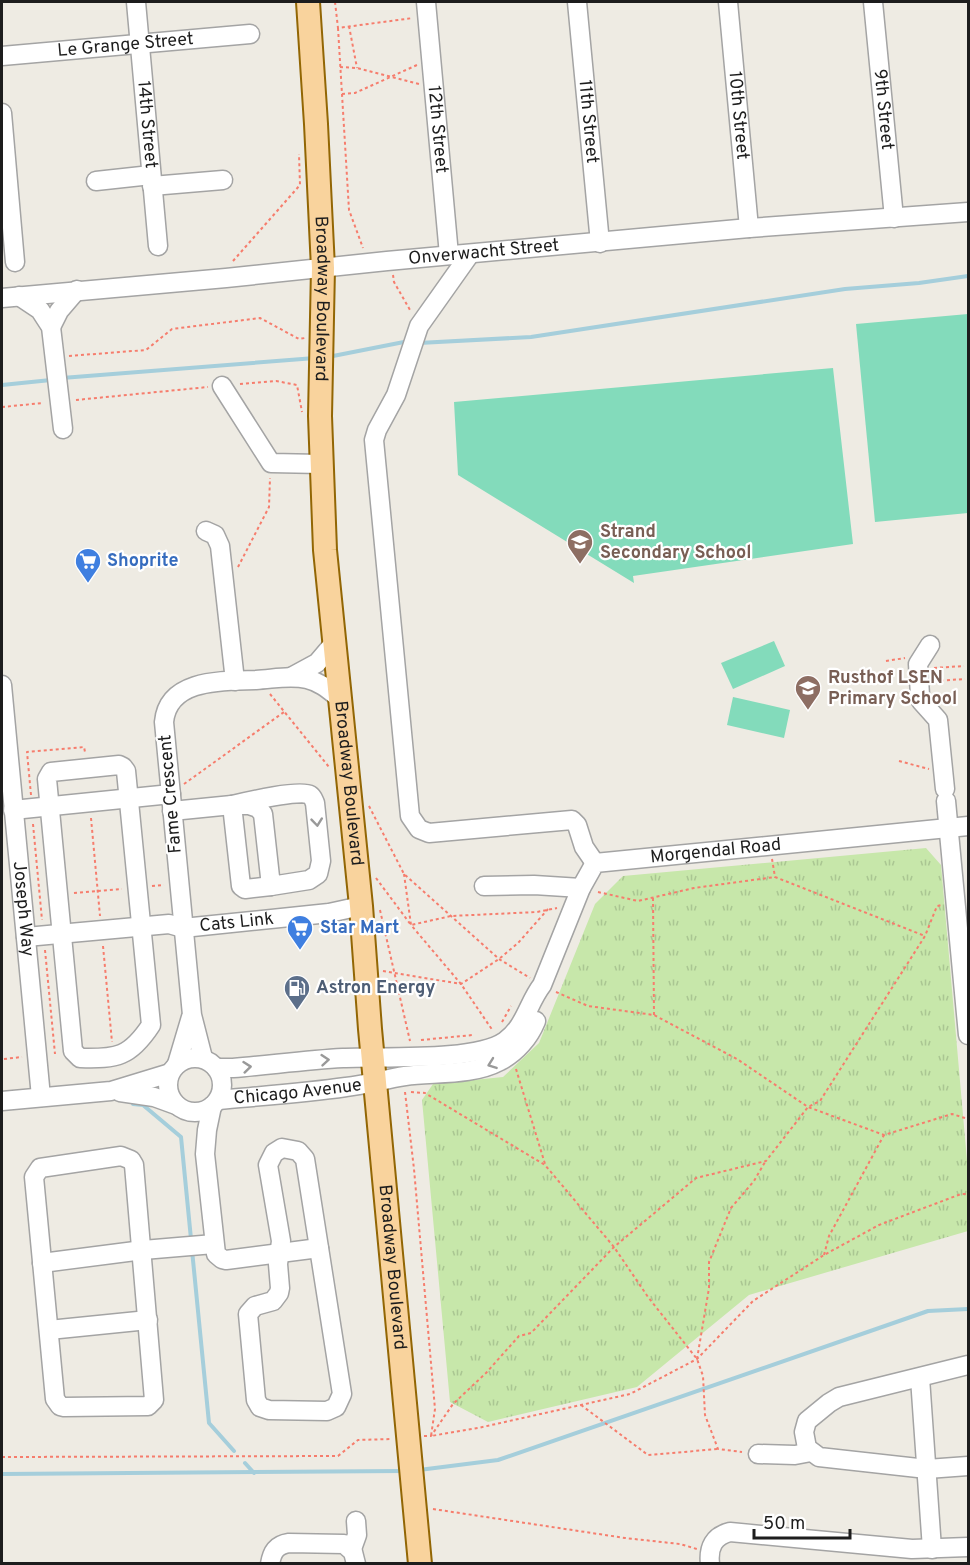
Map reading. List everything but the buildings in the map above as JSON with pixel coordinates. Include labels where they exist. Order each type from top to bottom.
[{"type":"main road","name":"Broadway Boulevard","points":[[308,2],[322,268],[321,464],[325,550],[349,792],[370,906],[364,965],[404,1440],[420,1563]]},
{"type":"street","name":"14th Street","points":[[135,2],[158,246]]},
{"type":"street","name":"11th Street","points":[[577,2],[600,243]]},
{"type":"street","name":"10th Street","points":[[728,2],[749,228]]},
{"type":"street","name":"9th Street","points":[[873,2],[894,218]]},
{"type":"street","name":"12th Street","points":[[427,9],[449,255]]},
{"type":"street","name":"Le Grange Street","points":[[2,56],[250,33]]},
{"type":"street","points":[[2,113],[5,189],[15,262]]},
{"type":"street","points":[[96,181],[223,180]]},
{"type":"street","name":"Onverwacht Street","points":[[10,297],[749,228],[969,212]]},
{"type":"street","points":[[372,1058],[480,1051],[532,1029],[543,1000],[543,985],[581,888],[595,863],[584,847],[577,825],[572,820],[429,833],[423,832],[415,825],[410,816],[374,440],[376,430],[396,395],[419,326],[470,254]]},
{"type":"street","points":[[51,327],[59,311],[76,290]]},
{"type":"street","points":[[10,297],[40,310],[51,327],[63,429]]},
{"type":"street","points":[[222,386],[271,464],[321,464]]},
{"type":"street","points":[[206,531],[215,535],[219,542],[235,681]]},
{"type":"street","name":"Fame Crescent","points":[[293,676],[317,663],[334,643]]},
{"type":"street","points":[[930,645],[918,664],[925,692],[938,720],[948,828],[962,902],[969,1035]]},
{"type":"street","name":"Fame Crescent","points":[[209,1063],[192,1015],[164,722],[167,708],[179,694],[189,688],[205,684],[293,676],[320,683],[339,698]]},
{"type":"street","name":"Joseph Way","points":[[2,687],[41,1097]]},
{"type":"street","points":[[119,765],[126,771],[151,1025],[142,1039],[129,1052],[113,1056],[83,1058],[77,1056],[73,1051],[50,806],[47,778],[51,772],[119,765]]},
{"type":"street","points":[[306,793],[314,799],[321,861],[318,874],[309,880],[245,889],[240,884],[232,805],[281,795],[306,793]]},
{"type":"street","points":[[14,810],[128,798],[255,807],[263,814],[271,886]]},
{"type":"street","name":"Morgendal Road","points":[[595,863],[969,826]]},
{"type":"street","points":[[484,886],[534,885],[581,888]]},
{"type":"street","name":"Cats Link","points":[[26,937],[169,924],[183,928],[329,913],[370,906]]},
{"type":"street","name":"Fame Crescent","points":[[173,1068],[192,1015]]},
{"type":"street","points":[[375,1083],[401,1077],[476,1069],[500,1061],[505,1042]]},
{"type":"street","points":[[111,1091],[173,1068],[189,1058],[209,1063],[222,1083],[207,1130],[201,1245]]},
{"type":"street","name":"Chicago Avenue","points":[[209,1063],[233,1068],[372,1058]]},
{"type":"street","points":[[271,1065],[275,1079],[286,1093]]},
{"type":"street","points":[[173,1068],[167,1087],[168,1094],[180,1108],[206,1154]]},
{"type":"street","name":"Chicago Avenue","points":[[215,1103],[375,1083]]},
{"type":"street","points":[[2,1101],[111,1091],[154,1097],[192,1112],[200,1112],[215,1103]]},
{"type":"street","points":[[293,1148],[305,1159],[319,1248],[342,1394],[336,1407],[327,1411],[268,1410],[260,1407],[256,1400],[248,1314],[255,1306],[273,1301],[279,1293],[281,1241],[268,1165],[270,1150],[293,1148]]},
{"type":"street","points":[[126,1157],[134,1165],[142,1250],[155,1397],[152,1403],[147,1406],[60,1406],[55,1399],[34,1182],[40,1168],[126,1157]]},
{"type":"street","points":[[42,1263],[201,1245],[226,1260],[319,1248]]},
{"type":"street","points":[[48,1330],[148,1320]]},
{"type":"street","points":[[969,1365],[839,1397],[813,1415],[805,1426],[805,1442],[819,1457],[927,1469],[969,1466]]},
{"type":"street","points":[[920,1378],[932,1549]]},
{"type":"street","points":[[758,1454],[795,1455],[812,1452]]},
{"type":"street","points":[[354,1556],[356,1521]]},
{"type":"street","points":[[709,1560],[714,1541],[724,1533],[730,1532],[912,1549],[969,1547]]},
{"type":"street","points":[[270,1563],[275,1549],[285,1543],[340,1543],[354,1556]]},
{"type":"path","points":[[335,2],[349,210],[364,250]]},
{"type":"path","points":[[338,28],[427,9]]},
{"type":"path","points":[[349,26],[357,68]]},
{"type":"path","points":[[341,94],[355,93],[393,77],[417,64],[430,50]]},
{"type":"path","points":[[340,67],[357,68],[416,84],[434,83]]},
{"type":"path","points":[[226,278],[227,268],[300,185],[298,151]]},
{"type":"path","points":[[393,261],[394,282],[419,326]]},
{"type":"path","points":[[55,360],[146,350],[172,329],[260,318],[298,339],[322,338]]},
{"type":"path","points":[[2,407],[59,394],[276,381],[297,385],[301,409],[305,416],[321,416]]},
{"type":"path","points":[[225,593],[269,507],[271,464]]},
{"type":"path","points":[[932,668],[964,666]]},
{"type":"path","points":[[925,692],[965,678]]},
{"type":"path","points":[[260,679],[349,792]]},
{"type":"path","points":[[172,802],[284,712]]},
{"type":"path","points":[[900,761],[945,787]]},
{"type":"path","points":[[369,805],[404,874],[411,925]]},
{"type":"path","points":[[771,845],[775,877]]},
{"type":"path","points":[[374,883],[372,872],[411,925],[461,984],[505,1042],[546,1165]]},
{"type":"path","points":[[404,874],[499,959],[543,985],[588,1006],[654,1015],[737,1059],[808,1107],[884,1135],[952,1114],[969,1119]]},
{"type":"path","points":[[581,888],[638,901],[694,888],[775,877],[925,936]]},
{"type":"path","points":[[22,898],[179,884]]},
{"type":"path","points":[[653,897],[654,1015]]},
{"type":"path","points":[[697,1359],[709,1288],[709,1262],[731,1208],[754,1181],[766,1161],[808,1107],[820,1101],[925,936],[937,906],[962,902]]},
{"type":"path","points":[[370,906],[394,974],[409,1041],[473,1035]]},
{"type":"path","points":[[411,925],[451,916],[537,912],[561,907],[556,917]]},
{"type":"path","points":[[364,965],[394,974],[461,984],[499,959],[518,943],[548,909]]},
{"type":"path","points":[[505,1042],[512,1005]]},
{"type":"path","points":[[484,1034],[505,1042]]},
{"type":"path","points":[[431,1436],[435,1409],[405,1091],[425,1093],[546,1165],[614,1247],[648,1297],[697,1359],[703,1376],[705,1415],[718,1449]]},
{"type":"path","points":[[824,1255],[829,1236],[884,1135]]},
{"type":"path","points":[[431,1436],[453,1404],[486,1373],[519,1336],[531,1333],[614,1247],[696,1178],[766,1161]]},
{"type":"path","points":[[2,1457],[338,1456],[358,1440],[404,1440],[431,1436],[478,1428],[630,1394],[697,1359],[753,1301],[824,1255],[879,1225],[961,1194],[969,1194]]},
{"type":"path","points":[[581,1405],[648,1455],[718,1449],[758,1454]]},
{"type":"path","points":[[414,1506],[625,1538],[680,1544],[698,1550],[709,1560]]},
{"type":"green space","points":[[968,314],[968,513],[875,522],[856,324]]},
{"type":"green space","points":[[833,368],[853,544],[633,576],[634,583],[458,475],[454,402]]},
{"type":"green space","points":[[774,641],[785,666],[733,689],[721,663]]},
{"type":"green space","points":[[733,697],[790,710],[784,738],[727,725]]},
{"type":"green space","points":[[926,848],[941,865],[968,1172],[968,1231],[749,1295],[637,1387],[488,1422],[450,1402],[422,1100],[433,1084],[503,1077],[539,1043],[595,904],[623,876]]},
{"type":"waterway","points":[[419,343],[531,337],[845,289],[919,283],[968,276]]},
{"type":"waterway","points":[[328,357],[409,341]]},
{"type":"waterway","points":[[62,378],[315,358]]},
{"type":"waterway","points":[[2,385],[51,380]]},
{"type":"waterway","points":[[132,1100],[133,1104],[143,1105],[181,1137],[191,1239]]},
{"type":"waterway","points":[[192,1250],[209,1423],[234,1451]]},
{"type":"waterway","points":[[419,1470],[498,1460],[928,1311],[968,1309]]},
{"type":"waterway","points":[[245,1463],[254,1473]]},
{"type":"waterway","points":[[2,1474],[403,1471]]},
{"type":"place","name":"Strand Secondary School","points":[[580,565]]},
{"type":"place","name":"Shoprite","points":[[88,584]]},
{"type":"place","name":"Rusthof LSEN Primary School","points":[[808,711]]},
{"type":"place","name":"Star Mart","points":[[300,951]]},
{"type":"place","name":"Astron Energy","points":[[297,1011]]}]
